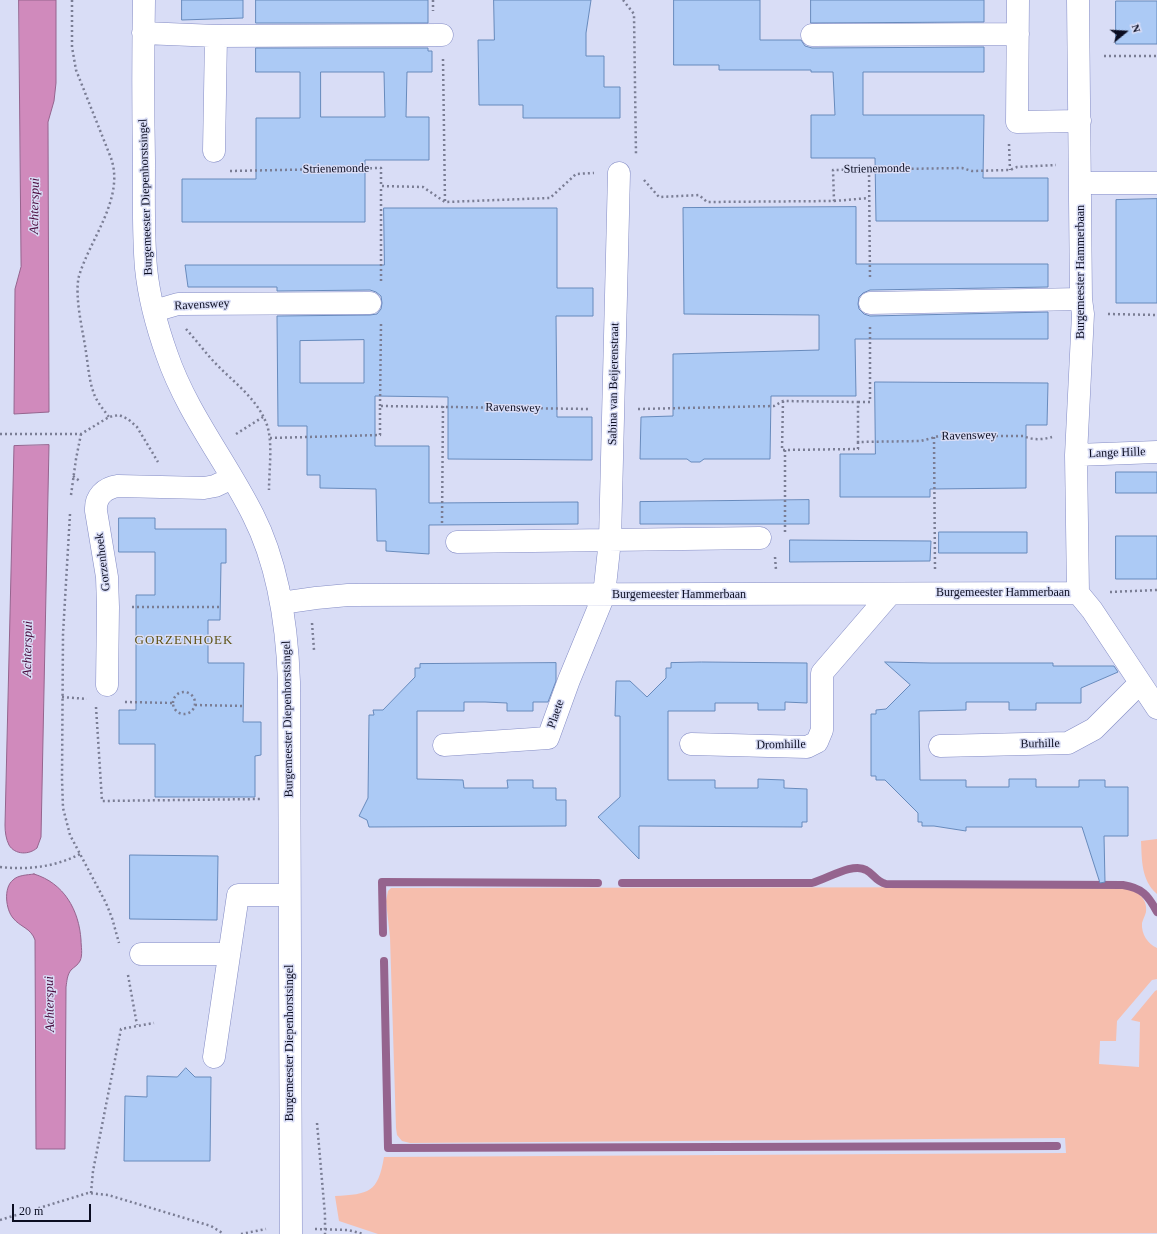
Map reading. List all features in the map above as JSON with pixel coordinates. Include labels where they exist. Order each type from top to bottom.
[{"type":"street","name":"Burgemeester Diepenhorstsingel","points":[[144,0],[145,244],[147,270],[154,311],[166,353],[177,382],[261,531],[273,566],[287,638],[291,1231]]},
{"type":"street","points":[[1018,0],[1017,122],[1080,121]]},
{"type":"street","name":"Burgemeester Hammerbaan","points":[[1078,0],[1082,306],[1076,455],[1078,592],[1092,610],[1157,708]]},
{"type":"street","points":[[143,33],[216,36],[442,35]]},
{"type":"street","points":[[812,35],[1018,34]]},
{"type":"street","points":[[214,151],[216,36]]},
{"type":"street","name":"Sabina van Beijerenstraat","points":[[604,595],[610,540],[613,409],[627,173]]},
{"type":"street","points":[[1080,173],[1157,183]]},
{"type":"street","name":"Ravenswey","points":[[154,311],[178,304],[370,303]]},
{"type":"street","points":[[870,303],[1082,306]]},
{"type":"street","name":"Lange Hille","points":[[1076,455],[1157,452]]},
{"type":"street","name":"Gorzenhoek","points":[[101,693],[108,607],[107,577],[96,511],[98,499],[103,493],[113,487],[212,488],[232,478]]},
{"type":"street","points":[[457,542],[610,540],[767,544]]},
{"type":"street","name":"Burgemeester Hammerbaan","points":[[281,603],[339,596],[1078,592]]},
{"type":"street","name":"Dromhille","points":[[691,744],[807,747],[818,742],[822,730],[822,673],[890,594]]},
{"type":"street","name":"Plaete","points":[[444,745],[548,738],[568,680],[604,595]]},
{"type":"street","name":"Burhille","points":[[940,746],[1068,744],[1094,729],[1140,683]]},
{"type":"street","points":[[214,1057],[238,895],[289,895]]},
{"type":"street","points":[[141,954],[229,954]]},
{"type":"path","points":[[72,0],[72,47],[76,70],[112,158],[115,170],[112,197],[83,267],[78,284],[78,301],[91,383],[95,397],[109,417]]},
{"type":"path","points":[[433,0],[433,23],[442,32],[445,202],[550,198],[576,174],[627,173],[659,196],[698,195],[707,202],[834,201],[869,198]]},
{"type":"path","points":[[623,0],[634,14],[627,173]]},
{"type":"path","points":[[1079,56],[1157,56]]},
{"type":"path","name":"Strienemonde","points":[[214,151],[217,171],[381,168],[381,186],[423,187],[445,202]]},
{"type":"path","name":"Strienemonde","points":[[834,201],[833,170],[962,168],[972,171],[1010,170],[1017,167],[1080,173]]},
{"type":"path","points":[[1082,306],[1157,315]]},
{"type":"path","points":[[183,325],[217,365],[246,392],[259,408],[267,425],[270,438],[269,490]]},
{"type":"path","points":[[783,401],[782,450],[785,450],[785,537]]},
{"type":"path","name":"Ravenswey","points":[[270,438],[380,435],[380,406],[613,409],[774,406],[783,401],[858,402],[858,449],[785,450]]},
{"type":"path","points":[[443,406],[442,542],[457,542]]},
{"type":"path","points":[[0,434],[81,434],[109,417],[114,415],[123,416],[133,422],[137,427],[172,487]]},
{"type":"path","points":[[236,434],[263,417]]},
{"type":"path","name":"Ravenswey","points":[[858,442],[921,441],[939,436],[1023,436],[1031,439],[1044,439],[1077,429]]},
{"type":"path","points":[[71,499],[72,481],[81,434]]},
{"type":"path","points":[[934,438],[936,593]]},
{"type":"path","points":[[70,512],[63,634],[62,779],[64,816],[70,835],[106,903],[121,947]]},
{"type":"path","points":[[767,544],[777,594]]},
{"type":"path","points":[[1078,592],[1157,590]]},
{"type":"path","points":[[108,607],[222,607]]},
{"type":"path","points":[[101,693],[107,700],[174,703]]},
{"type":"path","points":[[101,693],[102,801],[260,799]]},
{"type":"path","points":[[184,693],[191,695],[194,698],[195,705],[192,711],[182,714],[176,711],[174,703],[177,695],[184,693]]},
{"type":"path","points":[[195,705],[244,706]]},
{"type":"path","points":[[0,866],[14,868],[42,867],[63,862],[80,854]]},
{"type":"path","points":[[127,972],[137,1025]]},
{"type":"path","points":[[91,1193],[93,1171],[121,1028],[154,1023]]},
{"type":"path","points":[[0,1220],[91,1193],[108,1195],[211,1226],[224,1234]]},
{"type":"path","points":[[325,1234],[325,1229],[348,1230],[364,1234]]},
{"type":"path","points":[[241,1234],[257,1230]]},
{"type":"shaded area","points":[[1157,839],[1157,894],[1145,876],[1142,862],[1141,841]]},
{"type":"shaded area","points":[[1123,887],[1136,892],[1145,902],[1146,912],[1142,927],[1146,938],[1157,948],[1157,979],[1152,980],[1117,1021],[1116,1041],[1100,1041],[1099,1064],[1139,1067],[1140,1022],[1131,1020],[1157,990],[1157,1233],[378,1234],[339,1221],[335,1196],[356,1194],[370,1189],[375,1185],[379,1178],[384,1157],[1066,1153],[1065,1138],[410,1143],[402,1141],[397,1135],[396,1128],[390,937],[386,901],[388,891],[391,888]]},
{"type":"water","name":"Achterspui","points":[[19,0],[56,0],[56,83],[54,101],[48,122],[49,412],[14,414],[15,289],[21,267]]},
{"type":"water","name":"Achterspui","points":[[49,445],[41,837],[37,848],[30,852],[22,853],[15,851],[9,845],[6,838],[5,828],[14,446]]},
{"type":"water","name":"Achterspui","points":[[34,874],[45,878],[62,891],[73,908],[80,929],[81,959],[71,970],[67,978],[66,987],[65,1149],[36,1149],[35,940],[28,930],[13,918],[7,905],[8,888],[13,880],[20,876]]},
{"type":"building","points":[[182,0],[243,0],[243,18],[182,20]]},
{"type":"building","points":[[256,0],[428,0],[428,23],[256,23]]},
{"type":"building","points":[[494,0],[591,0],[586,33],[586,56],[604,56],[604,87],[620,87],[620,118],[523,118],[523,105],[479,105],[478,40],[494,40]]},
{"type":"building","points":[[674,0],[760,0],[760,40],[801,40],[805,46],[812,48],[984,47],[984,72],[863,72],[863,115],[984,115],[983,178],[1048,178],[1048,221],[876,221],[875,158],[811,158],[811,115],[835,115],[833,72],[811,72],[811,70],[719,70],[719,65],[674,65]]},
{"type":"building","points":[[811,0],[984,0],[984,22],[811,23]]},
{"type":"building","points":[[1116,1],[1157,1],[1157,44],[1116,44]]},
{"type":"building","points":[[256,48],[428,48],[428,51],[432,51],[432,72],[407,72],[406,117],[429,117],[429,160],[365,160],[365,222],[182,222],[182,179],[256,179],[256,118],[300,118],[300,72],[256,72]],"holes":[[[321,72],[384,72],[385,117],[321,117]]]},
{"type":"building","points":[[1157,199],[1157,303],[1116,303],[1116,200]]},
{"type":"building","points":[[856,207],[856,264],[1048,264],[1048,287],[870,290],[863,293],[859,297],[859,309],[864,314],[870,316],[1048,312],[1048,339],[855,339],[856,396],[771,396],[770,459],[704,459],[700,462],[691,462],[687,459],[640,459],[641,417],[673,416],[673,354],[819,350],[819,315],[684,314],[683,208]]},
{"type":"building","points":[[384,208],[557,208],[557,288],[593,288],[593,316],[556,316],[557,417],[592,417],[592,460],[448,459],[448,397],[375,396],[375,446],[429,446],[429,503],[578,502],[578,524],[429,525],[429,554],[386,551],[386,541],[377,541],[376,489],[320,488],[320,475],[307,475],[307,426],[278,426],[277,316],[377,314],[381,309],[381,296],[370,290],[277,291],[277,287],[188,287],[185,265],[384,265]],"holes":[[[364,340],[364,383],[300,383],[300,341]]]},
{"type":"building","points":[[875,382],[1048,383],[1047,425],[1026,425],[1026,488],[930,489],[930,497],[840,497],[840,454],[875,454]]},
{"type":"building","points":[[1116,472],[1157,472],[1157,493],[1116,493]]},
{"type":"building","points":[[809,500],[809,524],[640,524],[640,502]]},
{"type":"building","points":[[119,518],[155,518],[155,529],[226,529],[226,563],[221,563],[220,620],[208,620],[208,663],[244,663],[243,722],[261,722],[261,755],[255,756],[255,797],[155,797],[155,744],[119,744],[119,710],[136,710],[136,595],[155,595],[155,552],[119,552]]},
{"type":"building","points":[[939,532],[1027,532],[1027,553],[939,553]]},
{"type":"building","points":[[1116,536],[1157,536],[1157,579],[1116,579]]},
{"type":"building","points":[[790,540],[931,541],[930,561],[790,562]]},
{"type":"building","points":[[885,662],[1053,663],[1053,666],[1114,666],[1118,672],[1081,688],[1081,703],[1036,703],[1036,710],[1009,710],[1009,702],[966,702],[966,710],[919,711],[920,780],[966,780],[966,787],[1009,787],[1009,779],[1036,779],[1036,787],[1079,787],[1079,780],[1105,780],[1105,787],[1128,787],[1128,836],[1104,836],[1105,882],[1100,883],[1082,827],[966,827],[966,831],[934,826],[922,826],[922,822],[918,822],[918,813],[885,780],[876,780],[876,776],[871,776],[871,714],[876,714],[876,710],[886,709],[910,685]]},
{"type":"building","points":[[556,663],[556,681],[548,702],[533,702],[533,711],[507,711],[507,703],[464,702],[464,711],[417,711],[417,779],[463,780],[464,788],[508,788],[507,780],[533,780],[533,788],[556,788],[556,800],[566,800],[566,826],[369,827],[367,820],[359,816],[368,798],[369,715],[374,715],[373,710],[383,710],[415,677],[415,668],[420,668],[420,664]]},
{"type":"building","points":[[671,663],[807,663],[807,703],[785,702],[785,710],[758,710],[758,703],[715,703],[715,711],[668,711],[668,780],[715,780],[715,788],[758,788],[758,779],[784,780],[784,788],[807,789],[807,822],[802,822],[802,827],[639,826],[639,859],[598,817],[620,797],[620,716],[615,716],[616,681],[630,681],[647,697],[666,678],[666,668],[671,668]]},
{"type":"building","points":[[130,855],[218,856],[217,920],[130,919]]},
{"type":"building","points":[[186,1068],[195,1077],[211,1077],[210,1161],[124,1161],[125,1096],[147,1097],[147,1076],[177,1077]]},
{"type":"waterway","points":[[622,883],[812,883],[840,872],[854,868],[861,868],[869,872],[879,881],[886,884],[1130,886],[1144,893],[1151,901],[1157,912]]},
{"type":"waterway","points":[[383,933],[382,882],[598,883]]},
{"type":"waterway","points":[[384,961],[388,1148],[1057,1146]]},
{"type":"district","name":"GORZENHOEK","points":[[184,641]]}]
